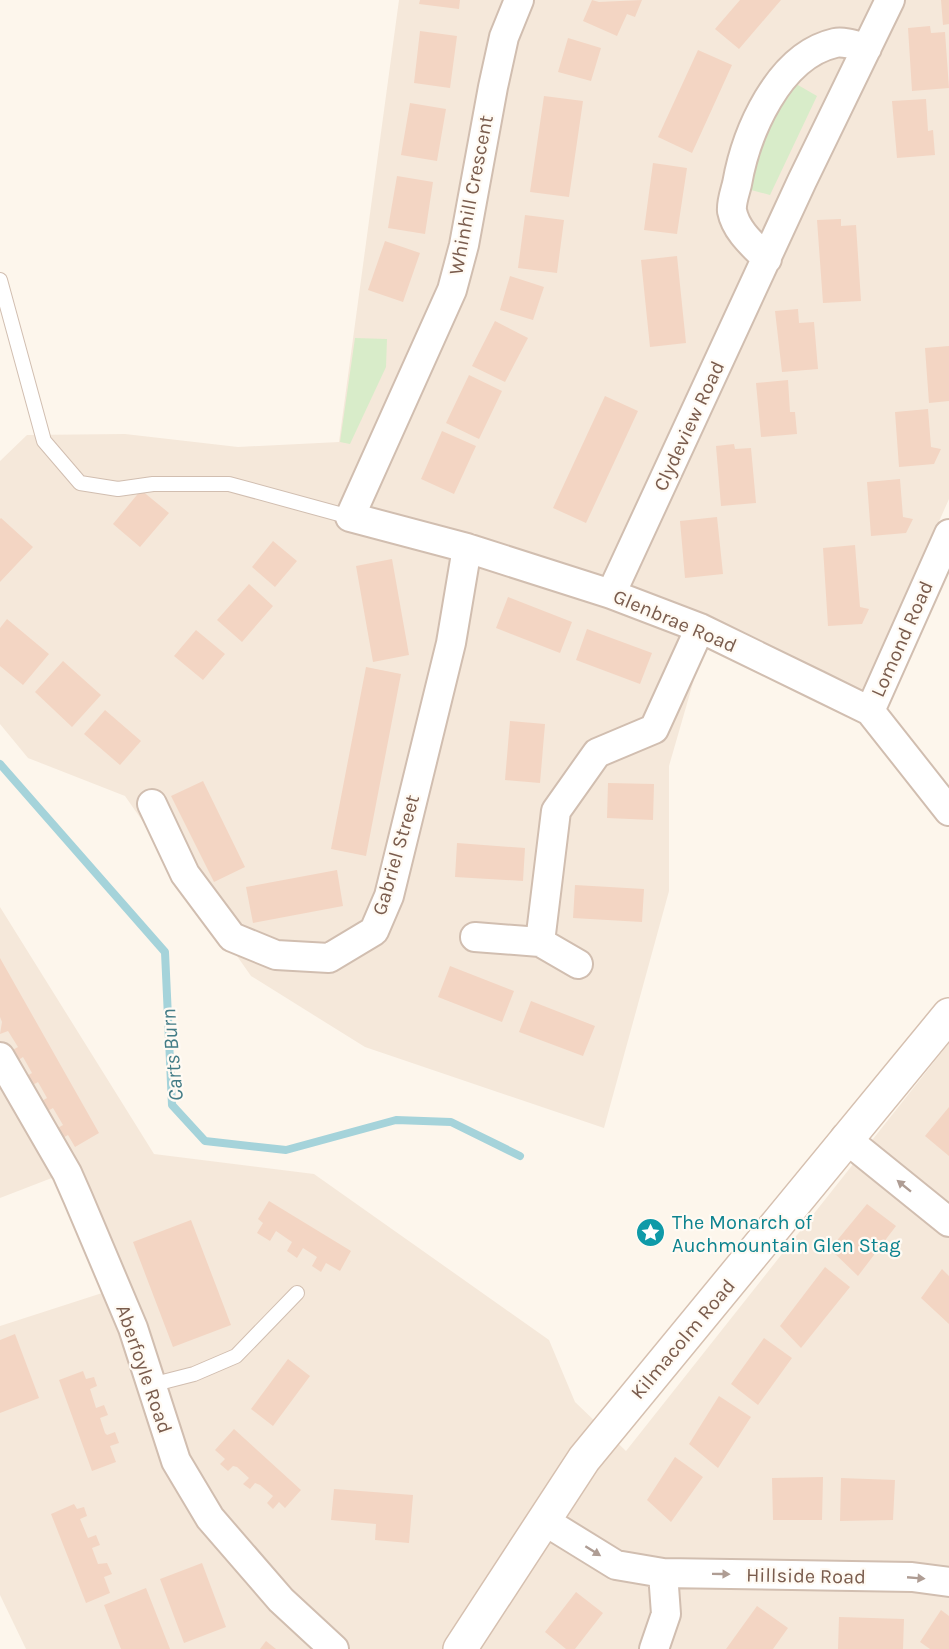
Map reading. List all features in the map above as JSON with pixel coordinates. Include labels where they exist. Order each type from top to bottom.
[{"type":"main road","name":"Kilmacolm Road","points":[[460,1649],[584,1459],[782,1220],[845,1138],[949,1015]]},
{"type":"street","name":"Whinhill Crescent","points":[[350,517],[452,290],[464,245],[502,47],[519,0]]},
{"type":"street","name":"Clydeview Road","points":[[611,594],[890,0]]},
{"type":"street","points":[[767,259],[740,231],[732,210],[740,162],[760,111],[782,80],[809,55],[837,42],[867,48]]},
{"type":"street","name":"Glenbrae Road","points":[[350,517],[467,548],[611,594],[700,628],[870,711],[949,811]]},
{"type":"street","name":"Lomond Road","points":[[870,711],[949,534]]},
{"type":"street","name":"Gabriel Street","points":[[152,804],[185,874],[232,937],[276,955],[329,958],[374,931],[389,896],[451,643],[467,548]]},
{"type":"street","points":[[540,942],[556,811],[597,753],[654,729],[700,628]]},
{"type":"street","points":[[475,937],[540,942],[578,964]]},
{"type":"street","name":"Aberfoyle Road","points":[[0,1057],[67,1173],[133,1329],[176,1461],[210,1518],[281,1600],[334,1649]]},
{"type":"street","points":[[845,1138],[949,1222]]},
{"type":"street","name":"Hillside Road","points":[[543,1520],[616,1565],[663,1573],[912,1577],[949,1582]]},
{"type":"street","points":[[654,1649],[666,1614],[663,1573]]},
{"type":"lane","points":[[0,280],[44,441],[80,483],[118,489],[153,484],[229,484],[350,517]]},
{"type":"lane","points":[[151,1385],[194,1374],[236,1356],[297,1293]]},
{"type":"shaded area","points":[[399,0],[949,0],[949,499],[862,694],[710,624],[669,766],[669,891],[604,1128],[365,1047],[251,976],[125,796],[28,758],[0,724],[0,461],[27,435],[125,434],[238,447],[339,442]]},
{"type":"shaded area","points":[[0,907],[154,1154],[314,1174],[549,1340],[575,1402],[626,1451],[949,1043],[949,1649],[26,1649],[0,1595],[0,1326],[130,1284],[75,1169],[0,1198]]},
{"type":"green space","points":[[791,81],[817,96],[770,195],[740,187]]},
{"type":"green space","points":[[355,338],[387,339],[386,367],[350,444],[340,442]]},
{"type":"building","points":[[420,0],[460,0],[459,9],[419,4]]},
{"type":"building","points":[[592,0],[599,2],[642,0],[635,17],[627,14],[617,36],[583,21]]},
{"type":"building","points":[[740,0],[781,0],[739,49],[715,29]]},
{"type":"building","points":[[941,0],[949,0],[949,24],[943,25]]},
{"type":"building","points":[[930,26],[931,33],[945,32],[949,88],[912,91],[908,28]]},
{"type":"building","points":[[420,31],[457,36],[450,88],[414,83]]},
{"type":"building","points":[[568,38],[601,48],[591,81],[558,72]]},
{"type":"building","points":[[698,50],[732,65],[692,153],[658,137]]},
{"type":"building","points":[[544,96],[583,101],[569,197],[530,192]]},
{"type":"building","points":[[926,99],[928,131],[933,130],[935,155],[897,158],[892,101]]},
{"type":"building","points":[[410,103],[446,109],[437,161],[401,155]]},
{"type":"building","points":[[653,163],[687,168],[677,234],[644,230]]},
{"type":"building","points":[[397,176],[433,182],[425,234],[388,228]]},
{"type":"building","points":[[525,215],[564,220],[557,273],[518,268]]},
{"type":"building","points":[[841,219],[841,226],[856,225],[861,301],[823,303],[817,220]]},
{"type":"building","points":[[385,241],[420,253],[403,302],[368,290]]},
{"type":"building","points":[[677,256],[686,343],[650,347],[641,260]]},
{"type":"building","points":[[510,276],[544,287],[533,320],[500,310]]},
{"type":"building","points":[[798,309],[799,323],[814,322],[818,369],[782,372],[775,311]]},
{"type":"building","points":[[495,321],[528,338],[505,382],[472,366]]},
{"type":"building","points":[[949,346],[949,401],[929,403],[925,348]]},
{"type":"building","points":[[469,375],[502,391],[479,439],[446,423]]},
{"type":"building","points":[[788,380],[790,412],[795,412],[797,434],[761,437],[756,383]]},
{"type":"building","points":[[605,396],[638,411],[586,523],[553,508]]},
{"type":"building","points":[[928,409],[931,447],[941,449],[934,464],[899,467],[895,412]]},
{"type":"building","points":[[442,431],[476,446],[454,494],[421,479]]},
{"type":"building","points":[[734,444],[735,449],[751,448],[756,503],[721,506],[716,446]]},
{"type":"building","points":[[900,479],[903,517],[913,519],[906,533],[871,536],[867,482]]},
{"type":"building","points":[[141,490],[169,513],[140,547],[113,524]]},
{"type":"building","points":[[717,517],[723,574],[685,578],[680,521]]},
{"type":"building","points":[[0,519],[33,547],[0,582]]},
{"type":"building","points":[[273,541],[297,561],[275,587],[252,567]]},
{"type":"building","points":[[855,545],[860,607],[869,609],[862,624],[828,626],[823,548]]},
{"type":"building","points":[[392,559],[409,655],[373,662],[356,566]]},
{"type":"building","points":[[249,584],[273,606],[242,642],[217,620]]},
{"type":"building","points":[[508,597],[572,622],[560,653],[496,628]]},
{"type":"building","points":[[7,619],[49,654],[23,685],[0,666],[0,628]]},
{"type":"building","points":[[587,629],[652,653],[640,684],[576,660]]},
{"type":"building","points":[[196,630],[225,654],[203,680],[174,656]]},
{"type":"building","points":[[63,661],[101,695],[72,727],[35,692]]},
{"type":"building","points":[[366,667],[401,674],[366,856],[331,849]]},
{"type":"building","points":[[105,710],[141,741],[120,765],[84,734]]},
{"type":"building","points":[[510,721],[545,724],[540,783],[505,780]]},
{"type":"building","points":[[203,781],[245,867],[214,882],[171,796]]},
{"type":"building","points":[[608,783],[654,784],[653,820],[607,818]]},
{"type":"building","points":[[457,843],[525,848],[523,881],[455,877]]},
{"type":"building","points":[[337,870],[343,906],[253,923],[246,887]]},
{"type":"building","points":[[575,885],[644,889],[642,922],[573,918]]},
{"type":"building","points":[[0,958],[99,1133],[75,1147],[68,1135],[61,1139],[56,1129],[63,1125],[53,1108],[46,1112],[40,1102],[47,1098],[38,1082],[31,1086],[25,1077],[32,1073],[23,1057],[17,1061],[11,1051],[18,1047],[8,1031],[0,1034],[2,1022],[0,1017]]},
{"type":"building","points":[[450,966],[514,991],[502,1022],[438,997]]},
{"type":"building","points":[[531,1001],[595,1026],[583,1056],[519,1032]]},
{"type":"building","points":[[949,1107],[949,1156],[925,1136]]},
{"type":"building","points":[[269,1201],[351,1251],[340,1271],[326,1263],[321,1272],[312,1266],[317,1257],[303,1248],[297,1258],[287,1251],[292,1242],[276,1231],[270,1241],[257,1233],[263,1223],[258,1219]]},
{"type":"building","points":[[867,1204],[896,1226],[858,1276],[830,1249]]},
{"type":"building","points":[[191,1220],[231,1325],[173,1347],[133,1242]]},
{"type":"building","points":[[825,1267],[850,1287],[801,1348],[780,1326]]},
{"type":"building","points":[[942,1269],[949,1276],[949,1324],[921,1298]]},
{"type":"building","points":[[15,1334],[39,1398],[0,1413],[0,1340]]},
{"type":"building","points":[[764,1338],[792,1358],[758,1405],[731,1384]]},
{"type":"building","points":[[288,1359],[310,1376],[273,1426],[251,1409]]},
{"type":"building","points":[[83,1371],[86,1379],[94,1377],[97,1386],[90,1389],[96,1408],[104,1405],[108,1415],[100,1418],[105,1433],[107,1435],[115,1432],[119,1443],[110,1446],[116,1462],[92,1471],[59,1380]]},
{"type":"building","points":[[719,1396],[751,1417],[718,1468],[689,1444]]},
{"type":"building","points":[[234,1429],[301,1490],[285,1508],[279,1502],[273,1509],[267,1503],[273,1496],[255,1483],[250,1489],[243,1484],[249,1478],[237,1467],[233,1466],[228,1471],[220,1464],[225,1459],[215,1450]]},
{"type":"building","points":[[675,1457],[703,1477],[671,1522],[647,1500]]},
{"type":"building","points":[[823,1477],[822,1520],[773,1520],[772,1478]]},
{"type":"building","points":[[841,1478],[895,1480],[893,1520],[840,1521]]},
{"type":"building","points":[[334,1489],[413,1495],[409,1543],[375,1540],[376,1524],[331,1520]]},
{"type":"building","points":[[74,1504],[77,1509],[84,1507],[87,1516],[80,1519],[88,1538],[96,1535],[100,1545],[92,1548],[98,1564],[107,1563],[112,1574],[104,1577],[110,1593],[86,1603],[51,1514]]},
{"type":"building","points":[[202,1563],[226,1627],[184,1643],[160,1579]]},
{"type":"building","points":[[146,1588],[170,1649],[121,1649],[104,1605]]},
{"type":"building","points":[[576,1592],[603,1613],[575,1649],[566,1649],[545,1632]]},
{"type":"building","points":[[757,1606],[788,1628],[773,1649],[726,1649]]},
{"type":"building","points":[[941,1610],[949,1616],[949,1649],[930,1649],[920,1642]]},
{"type":"building","points":[[839,1617],[904,1619],[903,1649],[838,1649]]},
{"type":"building","points":[[266,1641],[276,1649],[260,1649]]},
{"type":"waterway","name":"Carts Burn","points":[[0,764],[165,952],[172,1105],[205,1141],[286,1150],[396,1120],[451,1122],[520,1156]]},
{"type":"place","name":"The Monarch of Auchmountain Glen Stag","points":[[651,1233]]}]
